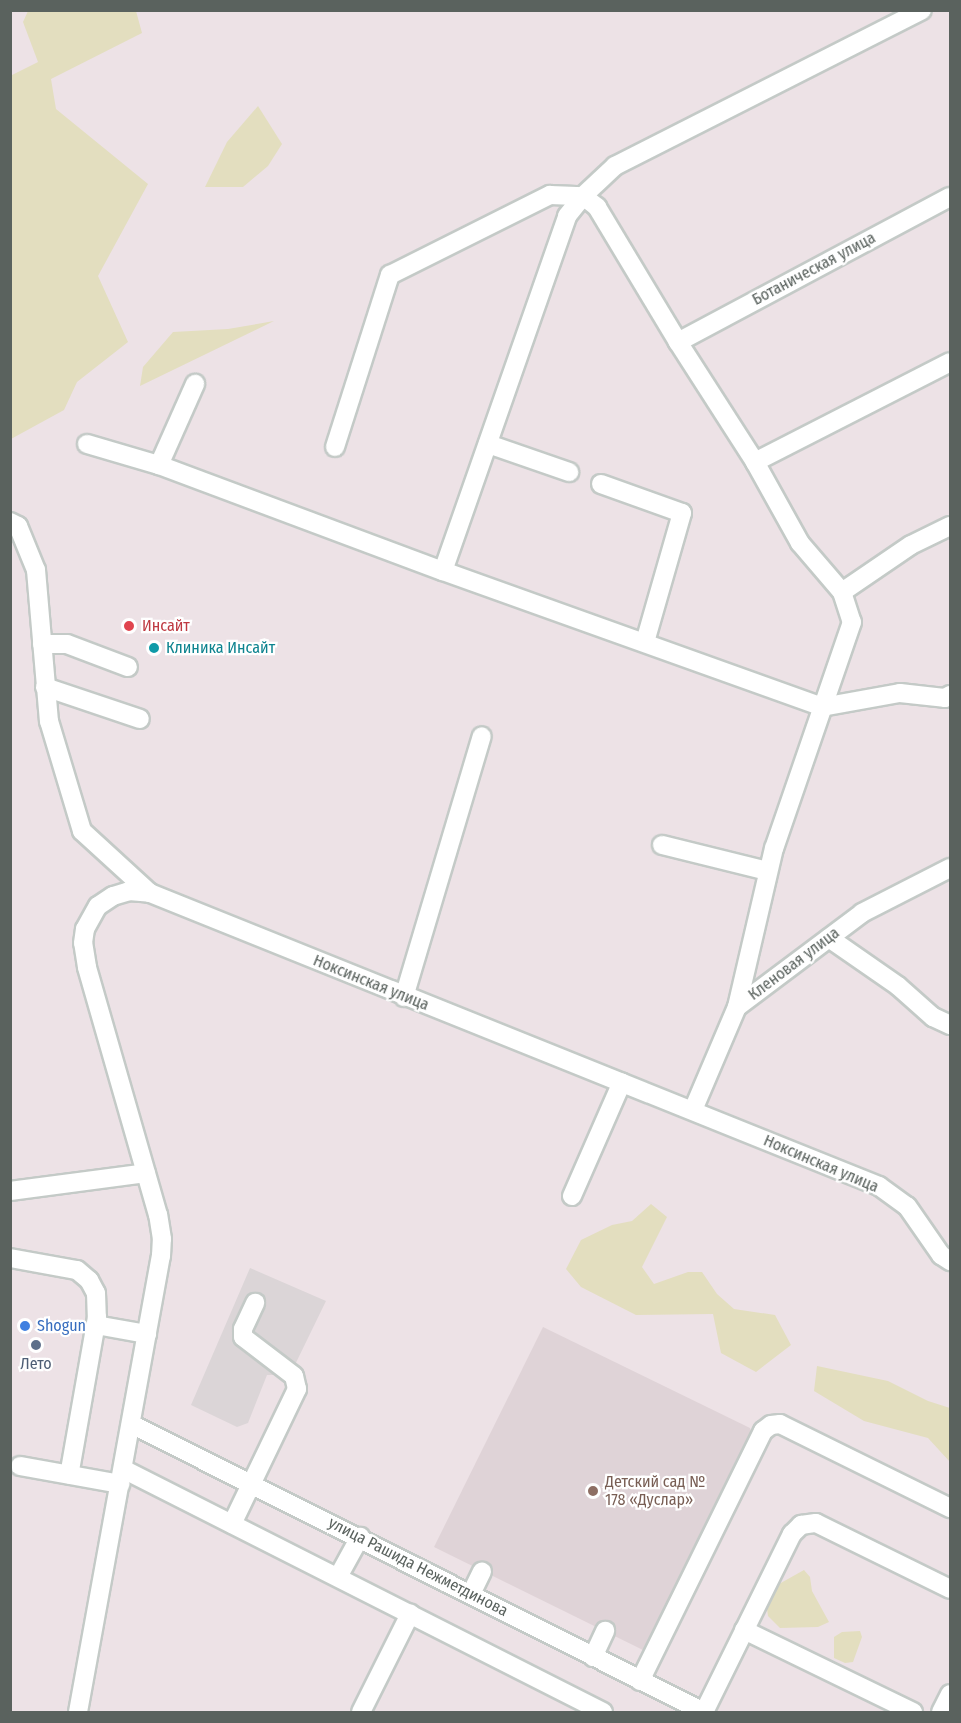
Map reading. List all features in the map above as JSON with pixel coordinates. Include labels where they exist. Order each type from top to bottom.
[{"type":"street","points":[[443,571],[567,216],[583,196],[615,166],[922,10]]},
{"type":"street","points":[[335,447],[390,275],[550,195],[583,196],[597,207],[610,225],[678,342],[754,462],[800,543],[842,592],[852,622],[768,870],[737,1007]]},
{"type":"street","name":"Ботаническая улица","points":[[678,342],[951,197]]},
{"type":"street","points":[[754,462],[951,362]]},
{"type":"street","points":[[159,465],[195,384]]},
{"type":"street","points":[[87,444],[159,465],[443,571],[822,707],[900,693],[945,698],[951,695]]},
{"type":"street","points":[[488,444],[569,472]]},
{"type":"street","points":[[602,484],[682,513],[645,642]]},
{"type":"street","name":"Ноксинская улица","points":[[10,522],[18,526],[36,570],[45,687],[50,721],[82,831],[150,893],[879,1186],[907,1206],[941,1256],[951,1261]]},
{"type":"street","points":[[842,592],[911,545],[951,526]]},
{"type":"street","points":[[42,644],[67,645],[128,667]]},
{"type":"street","points":[[45,687],[140,719]]},
{"type":"street","points":[[404,997],[482,736]]},
{"type":"street","points":[[662,845],[768,870]]},
{"type":"street","name":"Кленовая улица","points":[[693,1110],[737,1007],[862,913],[951,868]]},
{"type":"street","points":[[78,1713],[147,1334],[162,1239],[146,1173],[87,967],[83,943],[85,929],[98,906],[113,896],[129,891],[150,893]]},
{"type":"street","points":[[829,938],[898,986],[933,1017],[951,1025]]},
{"type":"street","points":[[572,1196],[621,1082]]},
{"type":"street","points":[[10,1191],[146,1173]]},
{"type":"street","points":[[10,1258],[81,1272],[89,1280],[96,1293],[96,1325],[69,1475]]},
{"type":"street","points":[[232,1524],[297,1386],[294,1376],[243,1337],[243,1329],[255,1303]]},
{"type":"street","points":[[96,1325],[147,1334]]},
{"type":"street","name":"улица Рашида Нежметдинова","points":[[131,1424],[360,1537],[704,1712]]},
{"type":"street","points":[[640,1681],[763,1431],[771,1425],[780,1424],[951,1508]]},
{"type":"street","points":[[20,1466],[69,1475],[121,1476],[232,1524],[603,1713]]},
{"type":"street","points":[[704,1712],[792,1534],[807,1523],[816,1522],[951,1589]]},
{"type":"street","points":[[338,1577],[360,1537]]},
{"type":"street","points":[[471,1594],[482,1571]]},
{"type":"street","points":[[361,1713],[410,1614]]},
{"type":"street","points":[[744,1630],[913,1713]]},
{"type":"street","points":[[593,1657],[605,1631]]},
{"type":"street","points":[[941,1713],[951,1694]]},
{"type":"shaded area","points":[[28,11],[136,11],[142,33],[51,79],[56,109],[148,184],[98,276],[128,342],[77,382],[64,410],[11,439],[10,76],[38,62],[23,22]]},
{"type":"shaded area","points":[[258,106],[282,144],[268,166],[243,187],[205,187],[227,142]]},
{"type":"shaded area","points":[[274,321],[140,386],[143,367],[173,332],[228,329]]},
{"type":"shaded area","points":[[651,1204],[667,1217],[642,1267],[654,1284],[688,1272],[702,1272],[717,1294],[734,1309],[775,1315],[791,1345],[756,1372],[721,1353],[713,1314],[636,1315],[581,1287],[566,1269],[581,1240],[612,1225],[632,1221]]},
{"type":"shaded area","points":[[250,1268],[326,1301],[290,1375],[267,1375],[248,1423],[237,1427],[191,1405]]},
{"type":"shaded area","name":"Детский сад № 178 «Дуслар»","points":[[543,1327],[750,1428],[752,1436],[645,1651],[434,1547]]},
{"type":"shaded area","points":[[817,1366],[888,1381],[928,1401],[950,1408],[950,1462],[928,1438],[864,1421],[814,1391]]},
{"type":"shaded area","points":[[804,1570],[810,1577],[812,1591],[829,1622],[818,1627],[780,1628],[768,1616],[767,1609],[779,1584]]},
{"type":"shaded area","points":[[860,1631],[862,1637],[853,1662],[845,1663],[834,1658],[834,1637],[842,1632]]},
{"type":"place","name":"Инсайт","points":[[129,626]]},
{"type":"place","name":"Клиника Инсайт","points":[[154,648]]},
{"type":"place","name":"Shogun","points":[[25,1326]]},
{"type":"place","name":"Лето","points":[[36,1345]]},
{"type":"place","name":"Детский сад № 178 «Дуслар»","points":[[593,1491]]}]
